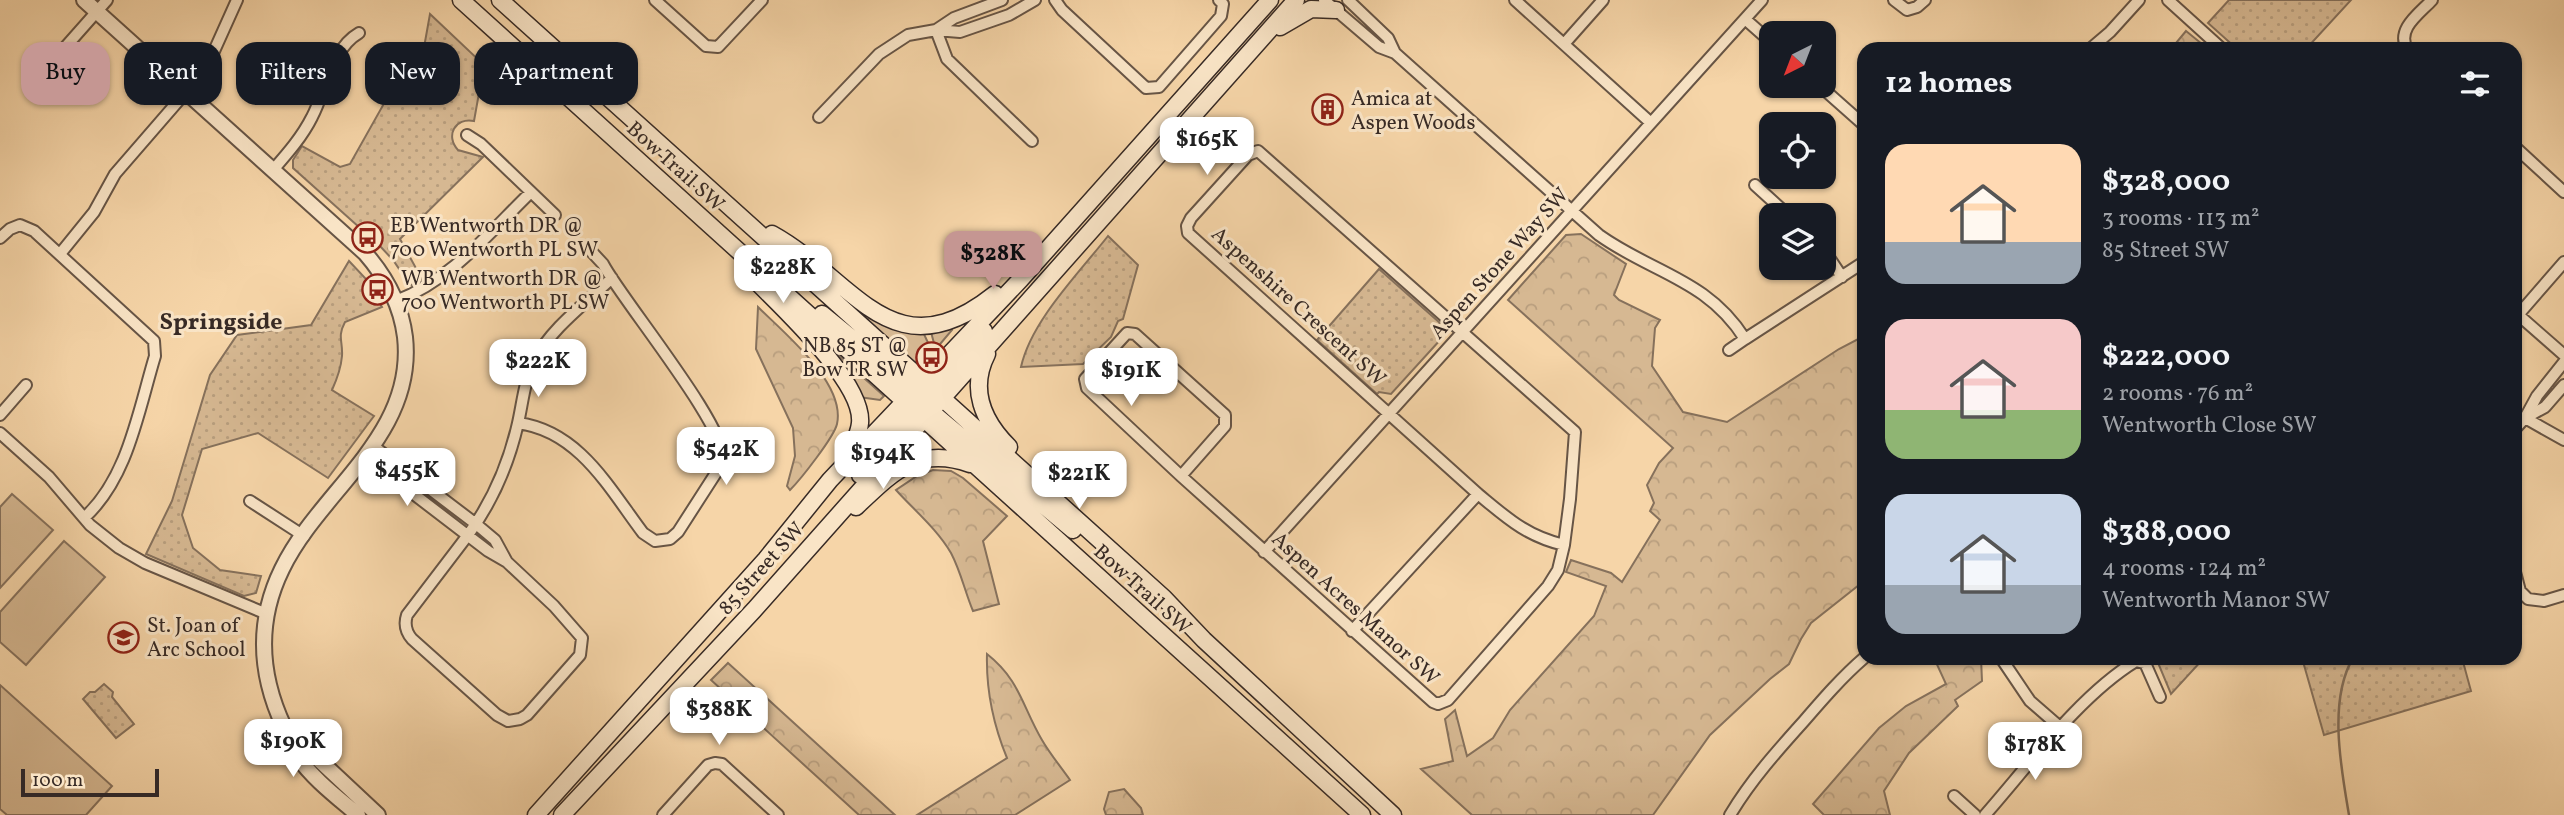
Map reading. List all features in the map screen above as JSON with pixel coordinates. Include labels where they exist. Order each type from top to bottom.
[{"type":"main road","name":"Bow Trail SW","points":[[461,0],[672,190]]},
{"type":"main road","name":"Bow Trail SW","points":[[500,0],[748,222],[924,401],[978,468],[1362,815]]},
{"type":"main road","name":"85 Street SW","points":[[562,815],[816,538],[1021,279],[1270,0]]},
{"type":"main road","name":"85 Street SW","points":[[536,815],[710,623],[830,480],[991,345],[1296,0]]},
{"type":"main road","points":[[1266,34],[1311,9],[1336,3]]},
{"type":"main road","points":[[672,190],[1204,640]]},
{"type":"main road","points":[[672,190],[686,209],[810,338],[851,390],[859,408],[860,423],[848,456],[830,480]]},
{"type":"main road","points":[[924,401],[1079,213]]},
{"type":"main road","points":[[748,222],[789,244],[881,316],[911,327],[938,326],[966,315],[1021,279]]},
{"type":"main road","points":[[991,345],[984,360],[979,386],[980,405],[989,425],[1126,557],[1164,598]]},
{"type":"main road","name":"Bow Trail SW","points":[[924,401],[1164,598],[1204,640],[1325,749],[1393,815]]},
{"type":"main road","points":[[796,560],[912,462],[925,457],[947,458],[978,468]]},
{"type":"main road","points":[[710,623],[727,638]]},
{"type":"street","points":[[84,0],[131,42]]},
{"type":"street","points":[[71,42],[107,0]]},
{"type":"street","points":[[218,42],[237,0]]},
{"type":"street","points":[[655,0],[706,46],[712,47],[718,47],[762,0]]},
{"type":"street","points":[[936,30],[954,18],[1002,0]]},
{"type":"street","points":[[819,117],[879,54],[908,35],[936,30],[960,32],[1009,15],[1035,0]]},
{"type":"street","points":[[1055,0],[1062,10],[1146,88],[1159,87],[1222,16],[1223,4],[1219,0]]},
{"type":"street","points":[[1515,0],[1651,123]]},
{"type":"street","points":[[1564,44],[1604,0]]},
{"type":"street","name":"Aspen Stone Way SW","points":[[1264,552],[1762,0]]},
{"type":"street","points":[[1894,0],[1908,10],[1925,0]]},
{"type":"street","points":[[2098,42],[2139,0]]},
{"type":"street","points":[[2168,0],[2214,42]]},
{"type":"street","points":[[2403,42],[2404,32],[2431,0]]},
{"type":"street","points":[[1336,3],[1380,47],[1395,53],[1572,211],[1621,250],[1693,286],[1721,309],[1745,340]]},
{"type":"street","points":[[1745,19],[1759,31]]},
{"type":"street","points":[[936,30],[947,60],[1032,141]]},
{"type":"street","points":[[273,170],[306,127],[337,58],[348,41],[359,33]]},
{"type":"street","points":[[1834,98],[1857,119]]},
{"type":"street","points":[[60,254],[86,224],[116,174],[175,105]]},
{"type":"street","points":[[200,105],[365,253],[383,275],[396,301],[404,331],[404,377],[394,410],[368,451],[283,567],[267,614],[263,656],[272,701],[293,750],[306,767],[358,815]]},
{"type":"street","points":[[467,135],[481,144],[555,215]]},
{"type":"street","name":"Aspenshire Crescent SW","points":[[1390,413],[1188,233],[1188,222],[1199,209],[1248,155],[1262,153],[1462,333]]},
{"type":"street","points":[[2522,153],[2564,192]]},
{"type":"street","points":[[1755,185],[1775,203]]},
{"type":"street","points":[[396,301],[422,290],[452,270],[530,192]]},
{"type":"street","points":[[0,238],[15,226],[27,227],[151,337],[156,350],[120,468],[105,496],[84,518]]},
{"type":"street","points":[[518,423],[547,431],[576,448],[589,460],[643,533],[655,541],[670,539],[678,532],[721,467],[724,458],[722,445],[653,334],[590,250]]},
{"type":"street","points":[[2522,307],[2564,262]]},
{"type":"street","points":[[1836,267],[1843,277]]},
{"type":"street","points":[[1729,350],[1857,267]]},
{"type":"street","points":[[368,451],[468,535],[488,551],[507,562],[579,633],[583,642],[580,655],[527,715],[508,721],[497,715],[412,639],[406,625],[407,615],[468,535],[477,524],[502,476],[518,423],[524,384],[540,351],[612,278]]},
{"type":"street","points":[[2522,318],[2564,355]]},
{"type":"street","name":"Aspen Acres Manor SW","points":[[1181,477],[1225,426],[1224,415],[1135,334],[1127,333],[1085,379],[1086,386],[1181,477],[1428,699],[1443,702],[1548,586],[1558,570],[1564,545],[1575,432],[1462,333]]},
{"type":"street","points":[[2522,421],[2536,396],[2564,362]]},
{"type":"street","points":[[2525,418],[2545,407],[2564,384]]},
{"type":"street","points":[[0,415],[26,385]]},
{"type":"street","points":[[1390,413],[1478,494],[1520,528],[1564,545]]},
{"type":"street","points":[[2525,418],[2564,440]]},
{"type":"street","points":[[0,433],[41,469],[84,518],[108,540],[145,563],[267,614]]},
{"type":"street","points":[[368,451],[477,524],[495,540],[507,562]]},
{"type":"street","points":[[1352,631],[1478,494]]},
{"type":"street","points":[[250,502],[304,536]]},
{"type":"street","points":[[2522,594],[2528,600],[2544,601],[2564,595]]},
{"type":"street","points":[[1731,814],[1765,765],[1857,664]]},
{"type":"street","points":[[2006,665],[2030,701],[2061,728]]},
{"type":"street","points":[[1985,815],[2061,728],[2116,673],[2129,665]]},
{"type":"street","points":[[2146,665],[2160,697]]},
{"type":"street","points":[[285,729],[378,815]]},
{"type":"street","points":[[663,815],[708,765],[715,763],[722,764],[778,815]]},
{"type":"street","points":[[1954,796],[1975,815]]},
{"type":"green space","points":[[2229,0],[2351,0],[2312,42],[2229,42],[2208,23]]},
{"type":"green space","points":[[430,14],[460,42],[425,42]]},
{"type":"green space","points":[[2186,31],[2200,42],[2177,42]]},
{"type":"green space","points":[[460,42],[474,56],[474,105],[477,105],[474,121],[457,125],[452,139],[458,150],[483,157],[400,239],[423,281],[410,285],[379,245],[293,168],[293,160],[302,146],[340,167],[350,164],[383,105],[460,105]]},
{"type":"green space","points":[[1581,234],[1626,264],[1614,295],[1660,320],[1655,328],[1652,366],[1683,412],[1727,422],[1857,340],[1857,587],[1811,623],[1789,664],[1710,735],[1653,815],[1472,815],[1421,769],[1453,761],[1445,719],[1455,710],[1467,756],[1493,738],[1510,710],[1594,616],[1606,586],[1566,572],[1571,560],[1611,573],[1622,582],[1660,520],[1650,511],[1654,503],[1647,485],[1659,463],[1673,448],[1508,300],[1566,235]]},
{"type":"green space","points":[[1108,236],[1138,265],[1123,319],[1118,321],[1111,337],[1083,364],[1021,367],[1026,350],[1045,315]]},
{"type":"green space","points":[[349,261],[366,279],[382,307],[345,322],[341,335],[341,365],[332,390],[374,416],[328,478],[258,433],[202,449],[182,515],[193,548],[220,570],[261,576],[256,593],[244,596],[146,554],[172,501],[210,375],[237,335],[311,325]]},
{"type":"green space","points":[[1379,269],[1440,323],[1438,325],[1442,330],[1441,339],[1391,394],[1377,394],[1317,340]]},
{"type":"green space","points":[[758,307],[811,360],[832,392],[837,408],[835,430],[790,490],[787,486],[795,456],[793,428],[756,349]]},
{"type":"green space","points":[[869,318],[898,330],[923,332],[930,347],[914,364],[866,321]]},
{"type":"green space","points":[[950,327],[952,330],[930,356],[935,347],[931,332]]},
{"type":"green space","points":[[835,352],[884,396],[880,400],[859,397],[832,355]]},
{"type":"green space","points":[[933,470],[951,471],[963,478],[1007,516],[983,541],[999,604],[973,611],[951,553],[932,528],[896,490],[917,476]]},
{"type":"green space","points":[[12,494],[53,530],[0,588],[0,507]]},
{"type":"green space","points":[[64,541],[105,577],[26,665],[0,642],[0,612]]},
{"type":"green space","points":[[987,654],[1014,684],[1042,740],[1070,780],[1015,815],[917,815],[1007,758],[991,707]]},
{"type":"green space","points":[[728,663],[895,815],[859,815],[711,680]]},
{"type":"green space","points":[[1937,665],[1981,665],[1982,681],[1955,700],[1958,706],[1909,753],[1884,791],[1890,815],[1824,815],[1813,804],[1879,728],[1906,706],[1946,684]]},
{"type":"green space","points":[[2159,665],[2198,665],[2171,694]]},
{"type":"green space","points":[[2304,665],[2464,665],[2471,691],[2324,735]]},
{"type":"green space","points":[[104,684],[113,692],[112,697],[134,724],[116,738],[83,699]]},
{"type":"green space","points":[[0,685],[112,786],[86,815],[7,815],[0,809]]},
{"type":"green space","points":[[1124,789],[1141,808],[1143,815],[1106,815],[1104,809],[1109,792]]},
{"type":"waterway","points":[[2349,815],[2340,756],[2339,714],[2345,675],[2350,665]]},
{"type":"place","name":"Amica at Aspen Woods","points":[[1328,110]]},
{"type":"place","name":"EB Wentworth DR @ 700 Wentworth PL SW","points":[[367,237]]},
{"type":"place","name":"WB Wentworth DR @ 700 Wentworth PL SW","points":[[378,290]]},
{"type":"place","name":"NB 85 ST @ Bow TR SW","points":[[931,357]]},
{"type":"place","name":"St. Joan of Arc School","points":[[124,637]]},
{"type":"district","name":"Springside","points":[[221,321]]}]
